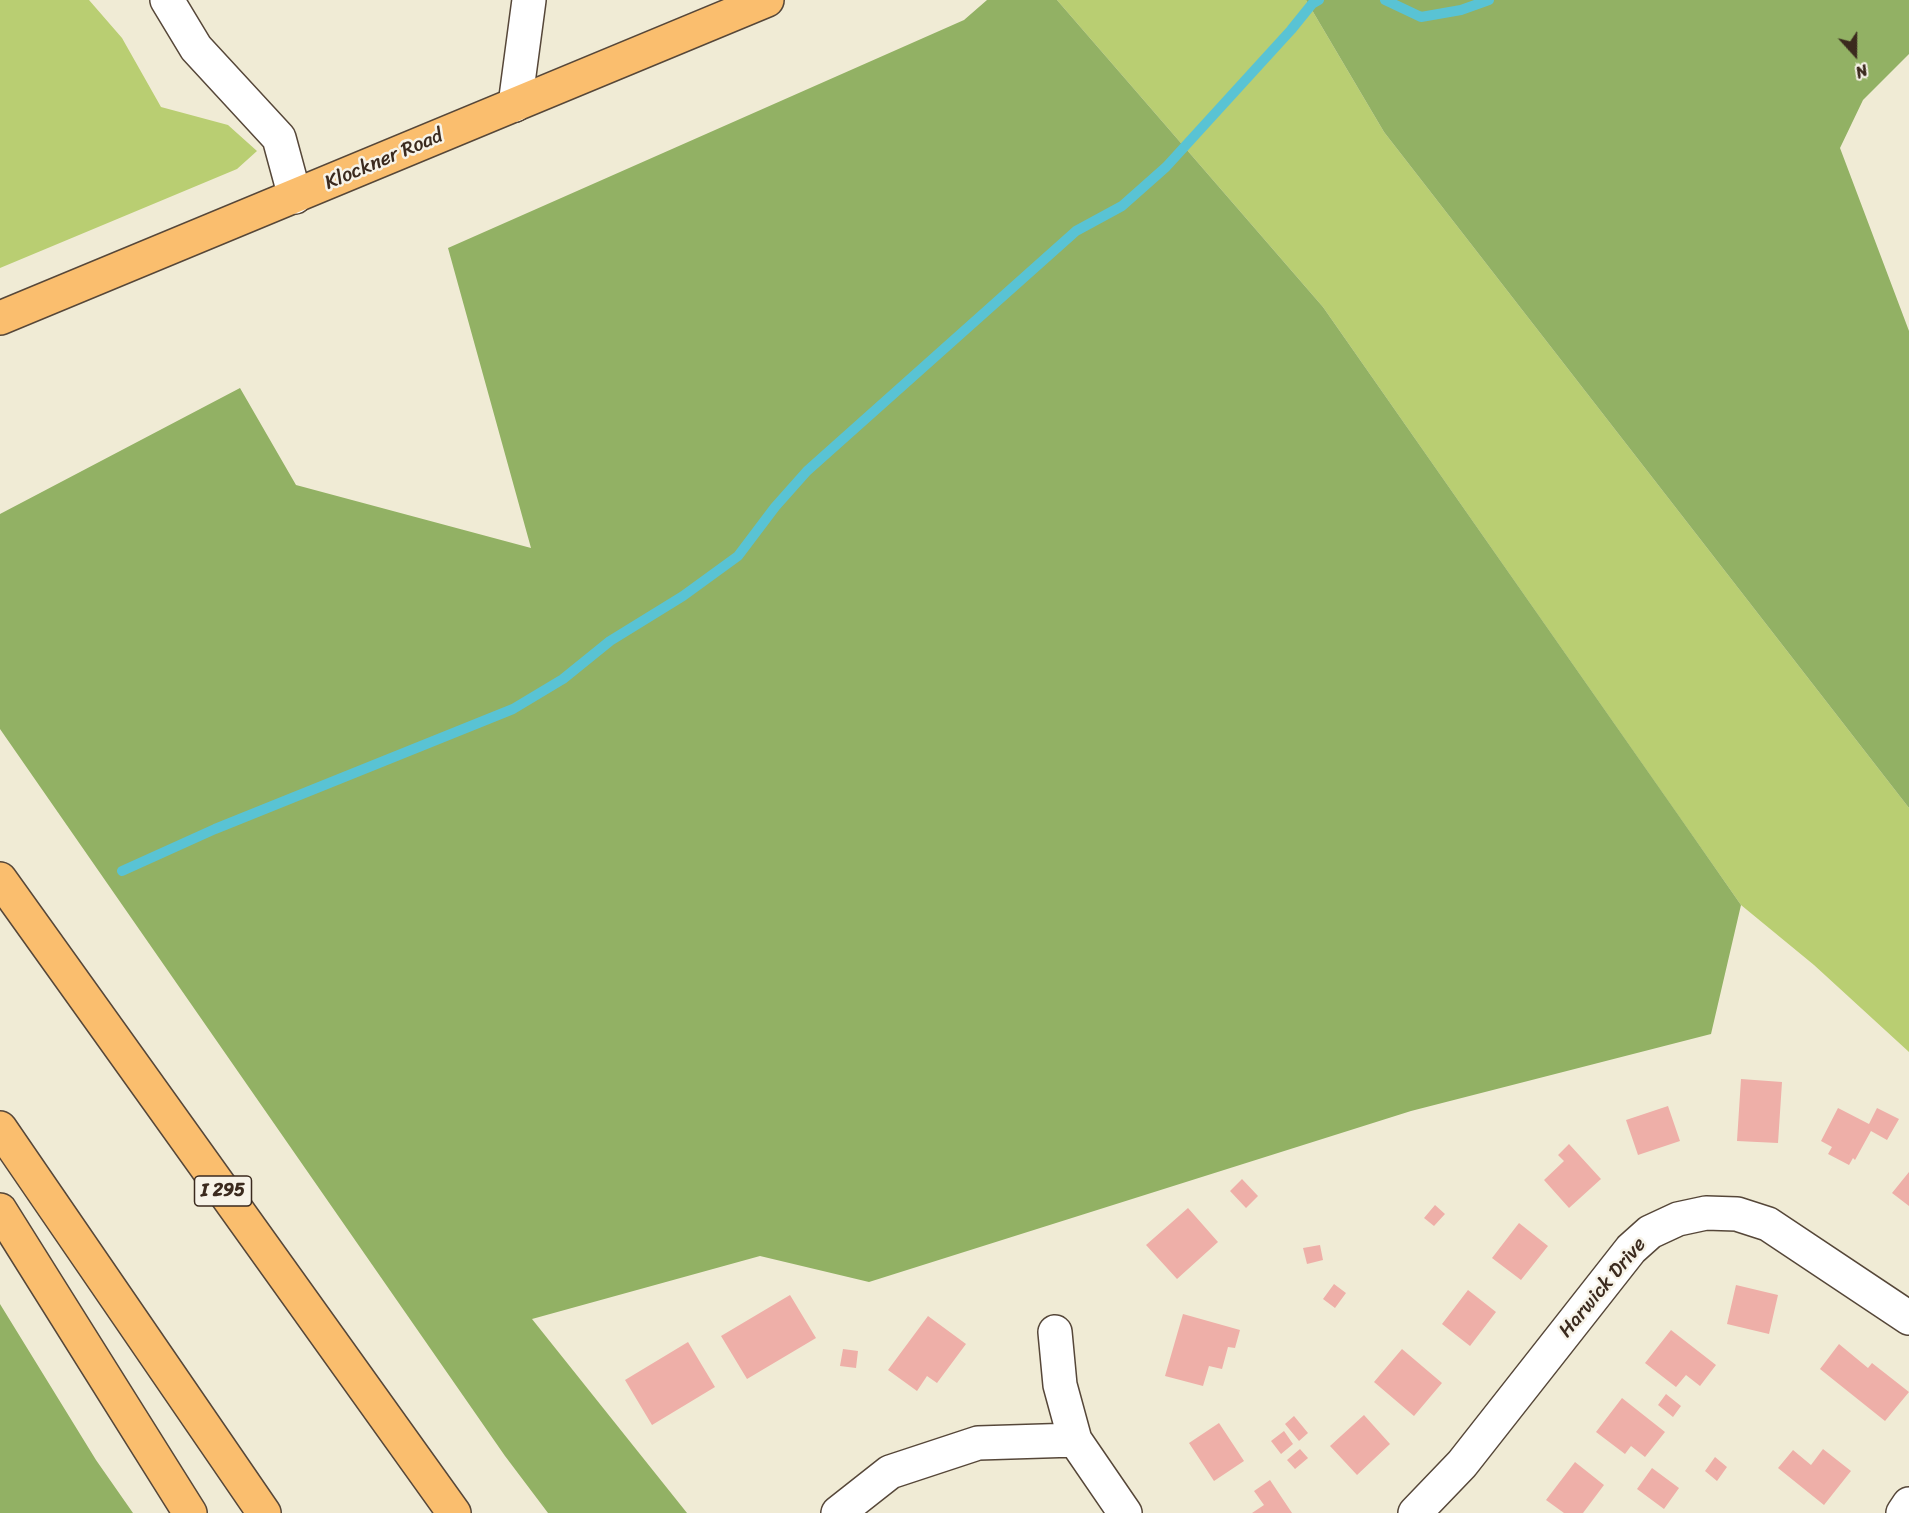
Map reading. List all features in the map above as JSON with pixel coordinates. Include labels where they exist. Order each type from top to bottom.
[{"type":"main road","name":"Klockner Road","points":[[0,318],[767,0]]},
{"type":"main road","name":"I 295","points":[[0,879],[453,1510]]},
{"type":"main road","points":[[0,1128],[264,1513]]},
{"type":"main road","points":[[0,1210],[190,1513]]},
{"type":"street","points":[[167,0],[196,48],[279,138],[295,197]]},
{"type":"street","points":[[515,105],[530,2]]},
{"type":"street","name":"Harwick Drive","points":[[1415,1513],[1462,1464],[1631,1249],[1650,1232],[1678,1219],[1706,1213],[1737,1214],[1768,1224],[1909,1318]]},
{"type":"street","points":[[1055,1332],[1060,1385],[1075,1440],[1125,1513]]},
{"type":"street","points":[[838,1513],[890,1472],[978,1443],[1075,1440]]},
{"type":"street","points":[[1903,1513],[1909,1504]]},
{"type":"green space","points":[[0,0],[89,0],[122,38],[161,107],[228,125],[257,151],[237,169],[0,268]]},
{"type":"green space","points":[[987,0],[1057,0],[1323,307],[1741,905],[1711,1034],[1411,1111],[869,1282],[760,1256],[532,1319],[687,1513],[548,1513],[505,1456],[0,729],[0,514],[240,388],[296,485],[531,548],[448,248],[964,20]]},
{"type":"green space","points":[[1057,0],[1306,0],[1384,132],[1909,808],[1909,1052],[1814,965],[1741,905],[1323,307]]},
{"type":"green space","points":[[1306,0],[1909,0],[1909,54],[1863,100],[1840,148],[1909,331],[1909,808],[1384,132]]},
{"type":"green space","points":[[0,1304],[96,1460],[133,1513],[0,1513]]},
{"type":"building","points":[[1741,1079],[1782,1082],[1778,1143],[1737,1141]]},
{"type":"building","points":[[1668,1106],[1680,1141],[1638,1155],[1626,1120]]},
{"type":"building","points":[[1838,1108],[1869,1124],[1877,1108],[1899,1119],[1887,1140],[1871,1131],[1855,1160],[1853,1158],[1849,1165],[1828,1154],[1832,1147],[1821,1141]]},
{"type":"building","points":[[1569,1144],[1601,1179],[1569,1208],[1544,1180],[1564,1161],[1558,1155]]},
{"type":"building","points":[[1909,1172],[1909,1206],[1892,1193]]},
{"type":"building","points":[[1242,1179],[1258,1196],[1246,1208],[1230,1191]]},
{"type":"building","points":[[1435,1205],[1445,1214],[1434,1226],[1424,1218]]},
{"type":"building","points":[[1188,1208],[1218,1242],[1177,1279],[1146,1245]]},
{"type":"building","points":[[1519,1223],[1548,1246],[1521,1280],[1492,1258]]},
{"type":"building","points":[[1320,1245],[1323,1260],[1307,1264],[1303,1248]]},
{"type":"building","points":[[1334,1284],[1346,1293],[1335,1308],[1323,1299]]},
{"type":"building","points":[[1736,1285],[1778,1295],[1769,1334],[1727,1324]]},
{"type":"building","points":[[1468,1290],[1496,1312],[1470,1346],[1442,1324]]},
{"type":"building","points":[[790,1295],[816,1338],[747,1379],[721,1336]]},
{"type":"building","points":[[1183,1314],[1240,1330],[1235,1348],[1228,1347],[1222,1369],[1209,1366],[1203,1386],[1165,1376]]},
{"type":"building","points":[[928,1316],[966,1344],[937,1383],[927,1376],[917,1391],[888,1370]]},
{"type":"building","points":[[1671,1330],[1716,1365],[1700,1386],[1686,1375],[1676,1387],[1645,1363]]},
{"type":"building","points":[[688,1342],[715,1387],[652,1425],[625,1380]]},
{"type":"building","points":[[1839,1344],[1868,1368],[1872,1363],[1909,1392],[1885,1421],[1820,1369]]},
{"type":"building","points":[[843,1349],[858,1351],[856,1368],[840,1366]]},
{"type":"building","points":[[1402,1349],[1442,1383],[1414,1416],[1374,1382]]},
{"type":"building","points":[[1666,1394],[1681,1406],[1673,1417],[1658,1405]]},
{"type":"building","points":[[1622,1398],[1665,1432],[1645,1457],[1631,1446],[1625,1454],[1596,1432]]},
{"type":"building","points":[[1364,1415],[1390,1444],[1357,1475],[1330,1446]]},
{"type":"building","points":[[1294,1416],[1308,1433],[1299,1441],[1285,1424]]},
{"type":"building","points":[[1219,1423],[1244,1461],[1214,1481],[1189,1443]]},
{"type":"building","points":[[1284,1431],[1293,1444],[1281,1454],[1271,1441]]},
{"type":"building","points":[[1300,1449],[1308,1458],[1295,1469],[1287,1460]]},
{"type":"building","points":[[1823,1449],[1851,1471],[1824,1505],[1778,1468],[1793,1450],[1811,1465]]},
{"type":"building","points":[[1715,1457],[1727,1467],[1717,1481],[1705,1471]]},
{"type":"building","points":[[1575,1462],[1604,1485],[1583,1513],[1564,1513],[1546,1500]]},
{"type":"building","points":[[1652,1468],[1679,1488],[1664,1509],[1637,1489]]},
{"type":"building","points":[[1270,1480],[1292,1513],[1252,1513],[1264,1505],[1254,1491]]},
{"type":"waterway","points":[[122,871],[215,829],[513,709],[563,679],[610,641],[683,596],[738,556],[775,507],[807,471],[1076,231],[1122,206],[1166,167],[1312,4],[1319,0]]},
{"type":"waterway","points":[[1385,0],[1421,17],[1461,10],[1489,0]]}]
